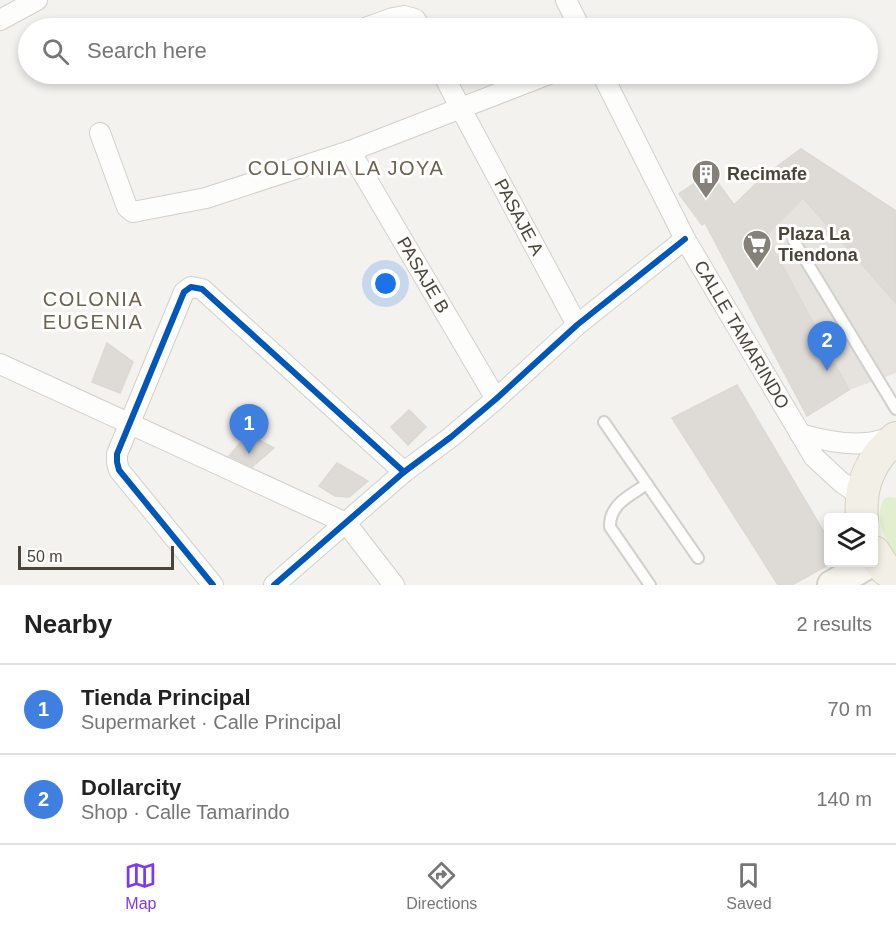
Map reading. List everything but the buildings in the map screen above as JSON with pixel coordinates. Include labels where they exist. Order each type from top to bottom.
[{"type":"main road","points":[[862,507],[864,484],[873,462],[896,437]]},
{"type":"street","points":[[0,20],[37,0]]},
{"type":"street","points":[[566,0],[575,18]]},
{"type":"street","points":[[393,18],[404,16],[411,18]]},
{"type":"street","name":"PASAJE A","points":[[448,84],[577,325]]},
{"type":"street","points":[[100,133],[124,201],[133,212],[206,198],[350,151],[524,84]]},
{"type":"street","name":"CALLE TAMARINDO","points":[[607,84],[685,239],[800,434],[814,457],[841,482],[862,507]]},
{"type":"street","name":"PASAJE B","points":[[350,151],[496,399]]},
{"type":"street","points":[[274,585],[404,472],[496,399],[577,325],[685,239]]},
{"type":"street","points":[[213,585],[119,470],[117,462],[117,454],[184,292],[191,287],[202,290],[404,472]]},
{"type":"street","points":[[0,364],[346,523],[394,585]]},
{"type":"street","points":[[800,434],[846,443],[867,443],[896,437]]},
{"type":"street","points":[[832,585],[881,566]]},
{"type":"lane","points":[[794,241],[896,409]]},
{"type":"lane","points":[[604,422],[698,558]]},
{"type":"lane","points":[[647,484],[618,504],[613,510],[610,527],[650,585]]},
{"type":"green space","points":[[896,498],[896,555],[884,535],[880,521],[881,506],[884,499]]},
{"type":"shaded area","points":[[803,198],[896,303],[896,373],[849,390],[766,235]]},
{"type":"cycle path","points":[[274,585],[404,472],[496,399],[577,325],[685,239]]},
{"type":"cycle path","points":[[213,585],[119,470],[117,462],[117,454],[184,292],[191,287],[202,289],[404,472]]},
{"type":"place","name":"Recimafe","points":[[706,200]]},
{"type":"place","name":"Plaza La Tiendona","points":[[757,270]]},
{"type":"place","name":"Dollarcity","points":[[827,371]]},
{"type":"place","name":"Tienda Principal","points":[[249,454]]},
{"type":"district","name":"COLONIA LA JOYA","points":[[346,168]]},
{"type":"district","name":"COLONIA EUGENIA","points":[[93,310]]}]
